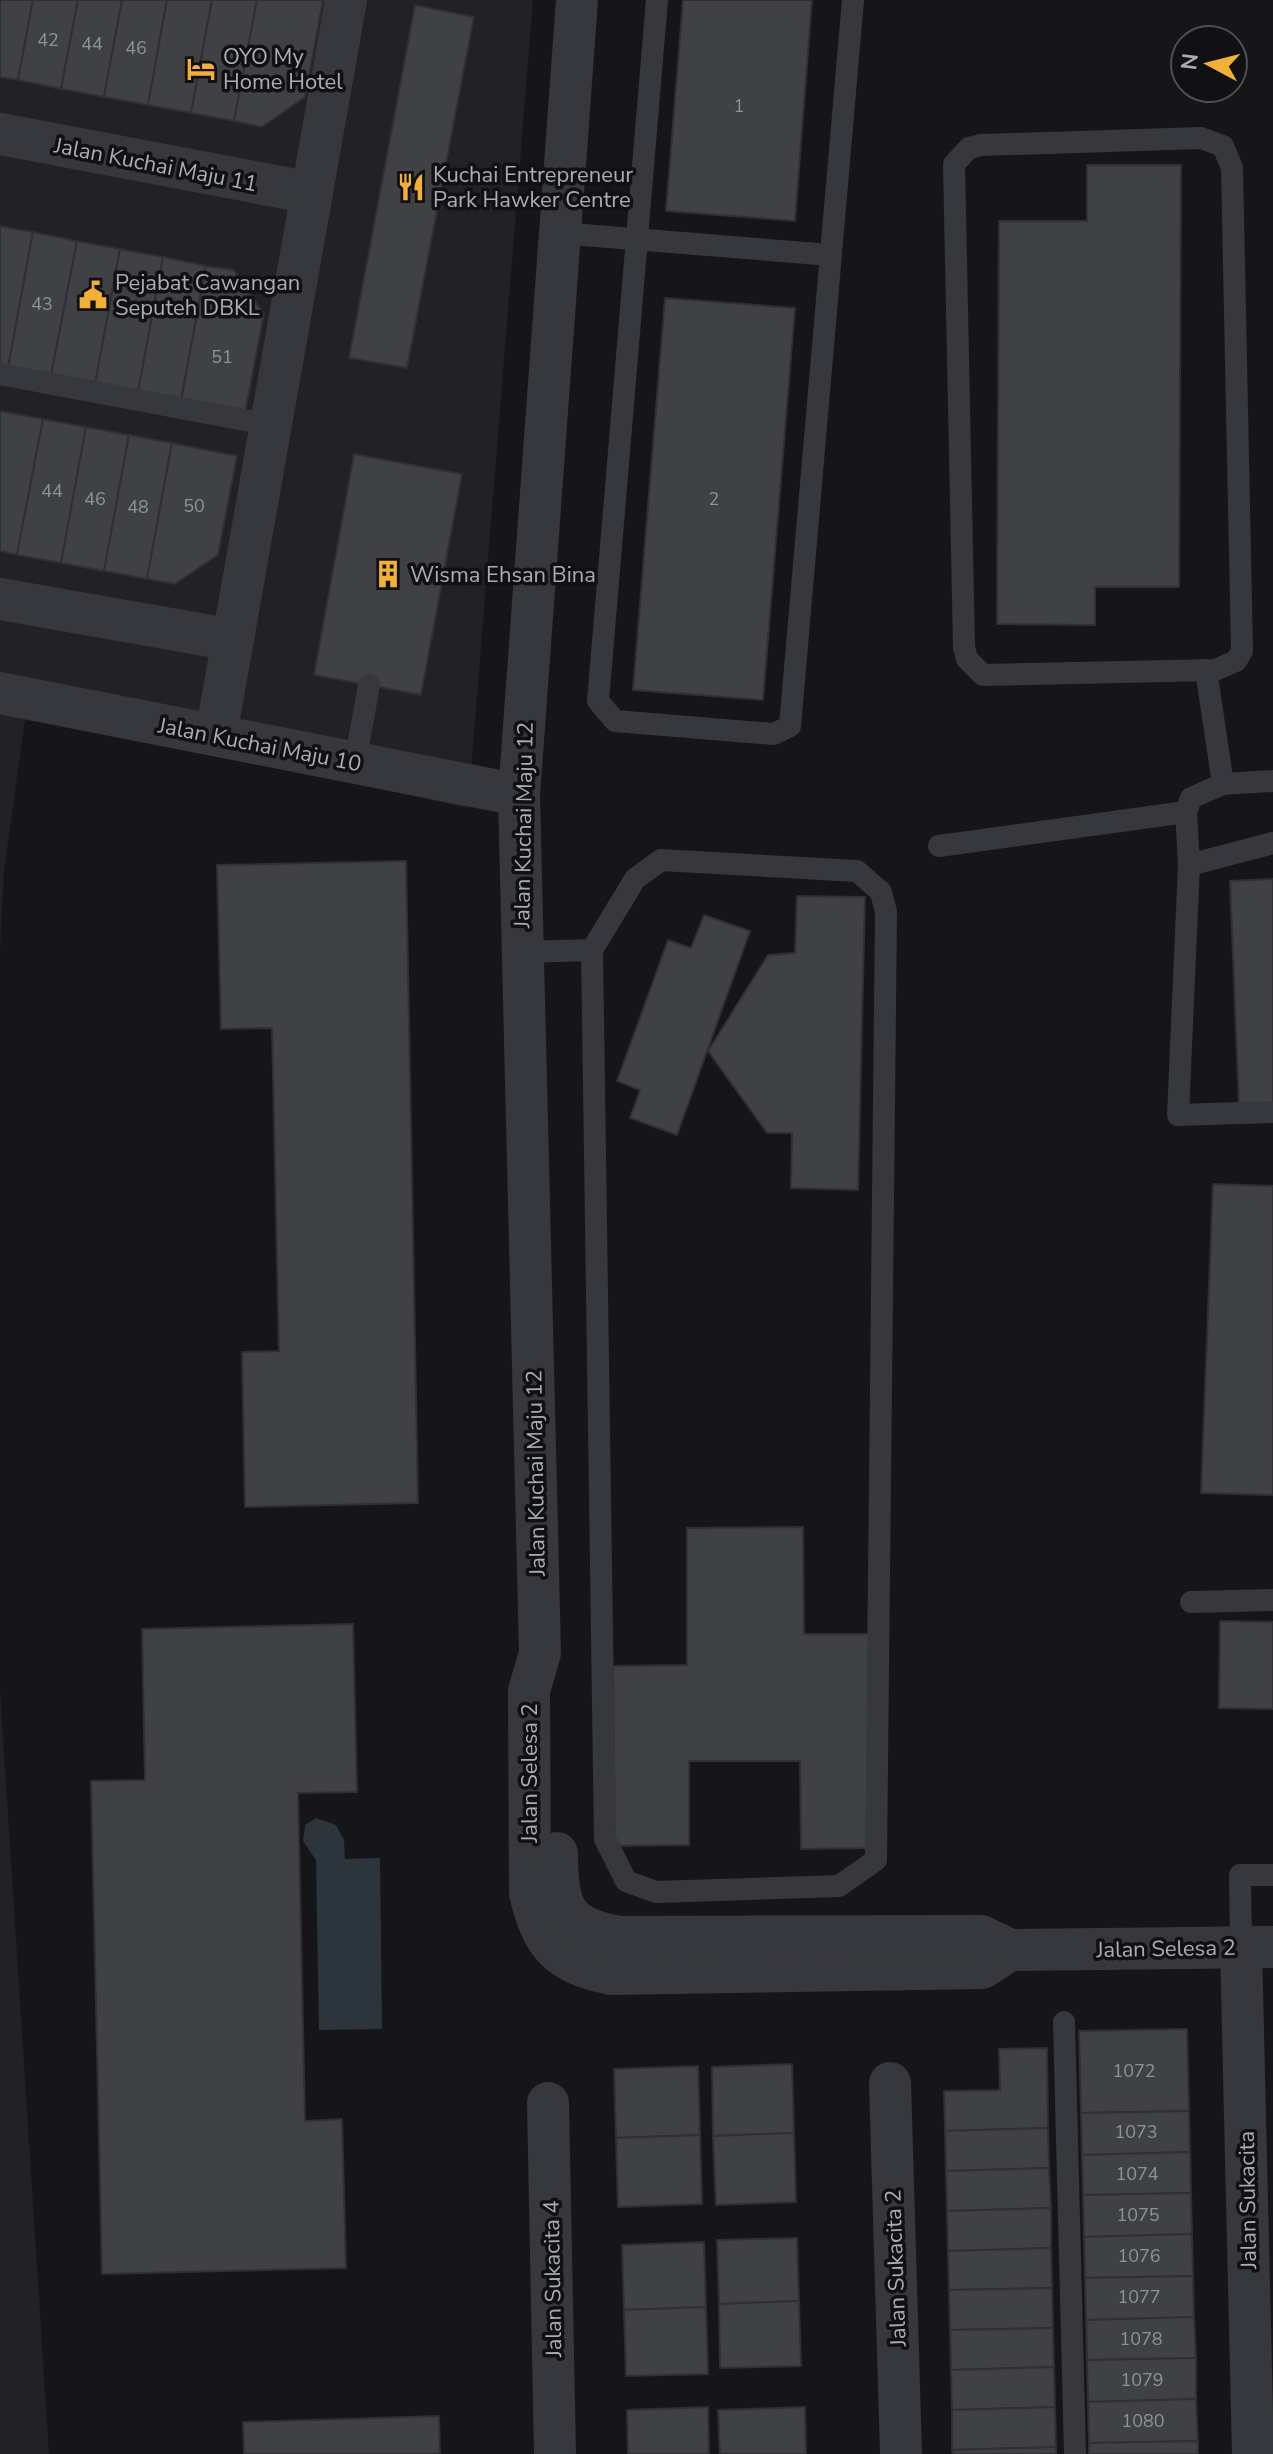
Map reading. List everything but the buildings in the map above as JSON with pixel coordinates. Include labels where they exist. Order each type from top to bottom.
[{"type":"street","points":[[216,735],[346,0]]},
{"type":"street","name":"Jalan Kuchai Maju 12","points":[[540,1653],[519,795],[577,0]]},
{"type":"street","name":"Jalan Kuchai Maju 11","points":[[0,134],[312,193]]},
{"type":"street","points":[[0,599],[233,640]]},
{"type":"street","name":"Jalan Kuchai Maju 10","points":[[0,693],[519,795]]},
{"type":"street","name":"Jalan Selesa 2","points":[[540,1653],[558,1693],[557,1888],[564,1910],[589,1932],[620,1937],[981,1936],[1010,1950],[1257,1947]]},
{"type":"street","name":"Jalan Sukacita","points":[[1253,2454],[1257,1947]]},
{"type":"street","name":"Jalan Sukacita 2","points":[[890,2083],[901,2454]]},
{"type":"street","name":"Jalan Sukacita 4","points":[[548,2103],[555,2454]]},
{"type":"lane","points":[[657,0],[598,701],[615,721],[774,734],[790,726],[853,0]]},
{"type":"lane","points":[[1201,138],[1223,146],[1229,157],[1244,639],[1236,661],[1227,667],[1206,670],[995,677],[983,675],[967,659],[952,176],[960,154],[969,148],[1201,138]]},
{"type":"lane","points":[[559,233],[831,255]]},
{"type":"lane","points":[[0,374],[271,425]]},
{"type":"lane","points":[[1206,670],[1223,784]]},
{"type":"lane","points":[[355,763],[369,685]]},
{"type":"lane","points":[[1273,781],[1223,784],[1191,798],[1186,812],[1189,865],[1178,1115],[1273,1112]]},
{"type":"lane","points":[[939,846],[1186,812]]},
{"type":"lane","points":[[1189,865],[1273,843]]},
{"type":"lane","points":[[661,860],[857,871],[881,892],[886,912],[876,1860],[839,1886],[656,1892],[626,1881],[605,1839],[592,950],[635,879],[661,860]]},
{"type":"lane","points":[[522,952],[592,950]]},
{"type":"lane","points":[[1191,1602],[1273,1600]]},
{"type":"lane","points":[[1257,1947],[1240,1875],[1273,1875]]},
{"type":"lane","points":[[1064,2022],[1075,2454]]},
{"type":"shaded area","points":[[0,0],[533,0],[468,808],[26,712],[4,871],[0,950]]},
{"type":"shaded area","points":[[0,1690],[49,2454],[0,2454]]},
{"type":"shaded area","points":[[316,1818],[336,1825],[344,1840],[345,1859],[380,1858],[382,2029],[319,2030],[316,1860],[303,1841],[305,1825]]},
{"type":"place","name":"OYO My Home Hotel","points":[[201,69]]},
{"type":"place","name":"Kuchai Entrepreneur Park Hawker Centre","points":[[411,187]]},
{"type":"place","name":"Pejabat Cawangan Seputeh DBKL","points":[[93,295]]},
{"type":"place","name":"Wisma Ehsan Bina","points":[[388,574]]}]
